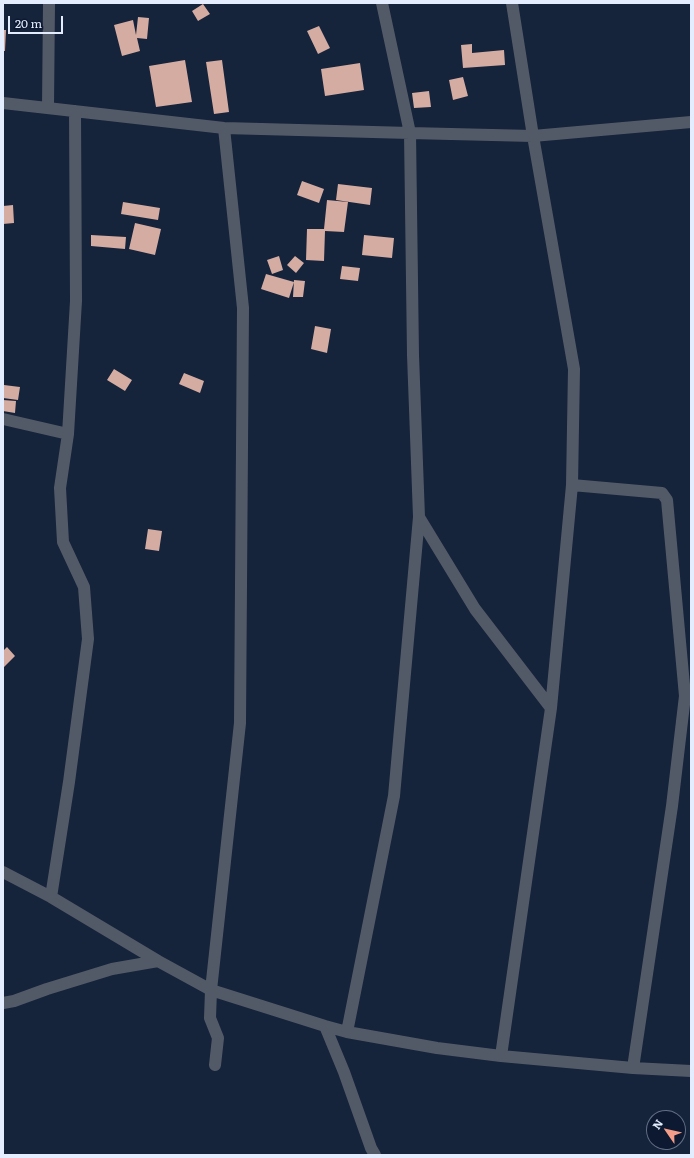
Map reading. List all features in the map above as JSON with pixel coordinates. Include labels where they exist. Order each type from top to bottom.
[{"type":"street","points":[[48,108],[49,3]]},
{"type":"street","points":[[347,1032],[394,796],[419,517],[413,348],[410,133],[382,3]]},
{"type":"street","points":[[501,1056],[551,708],[572,486],[574,369],[533,136],[512,3]]},
{"type":"street","points":[[3,103],[224,128],[533,136],[691,122]]},
{"type":"street","points":[[51,897],[69,782],[88,639],[84,587],[63,542],[60,488],[68,434],[76,301],[75,112]]},
{"type":"street","points":[[215,1065],[218,1038],[210,1018],[211,990],[240,723],[243,308],[224,128]]},
{"type":"street","points":[[3,419],[68,434]]},
{"type":"street","points":[[572,486],[662,493],[667,500],[685,696],[672,806],[633,1068]]},
{"type":"street","points":[[419,517],[475,609],[551,708]]},
{"type":"street","points":[[3,872],[51,897],[158,961],[211,990],[325,1026],[347,1032],[437,1048],[501,1056],[633,1068],[691,1071]]},
{"type":"street","points":[[3,1003],[14,1001],[112,969],[158,961]]},
{"type":"street","points":[[325,1026],[344,1072],[374,1155]]},
{"type":"building","points":[[203,4],[210,14],[198,21],[192,11]]},
{"type":"building","points":[[138,17],[149,18],[147,39],[137,38],[140,51],[122,56],[114,25],[133,20],[136,35]]},
{"type":"building","points":[[319,26],[330,48],[318,54],[307,31]]},
{"type":"building","points":[[3,30],[6,30],[5,51],[3,51]]},
{"type":"building","points":[[472,44],[472,53],[504,50],[505,65],[463,68],[461,45]]},
{"type":"building","points":[[185,60],[192,102],[156,107],[149,66]]},
{"type":"building","points":[[222,60],[229,112],[214,114],[206,62]]},
{"type":"building","points":[[360,63],[364,90],[325,96],[321,69]]},
{"type":"building","points":[[463,77],[468,96],[453,100],[449,80]]},
{"type":"building","points":[[429,91],[431,107],[414,108],[412,93]]},
{"type":"building","points":[[302,181],[324,189],[319,203],[297,195]]},
{"type":"building","points":[[338,184],[372,188],[370,205],[336,200]]},
{"type":"building","points":[[327,200],[348,202],[344,232],[325,231],[324,261],[306,260],[307,229],[324,229]]},
{"type":"building","points":[[123,202],[160,208],[158,220],[121,214]]},
{"type":"building","points":[[13,205],[14,223],[3,224],[3,206]]},
{"type":"building","points":[[135,223],[161,229],[155,255],[129,249]]},
{"type":"building","points":[[91,235],[126,237],[125,249],[91,246]]},
{"type":"building","points":[[364,235],[394,238],[392,258],[362,255]]},
{"type":"building","points":[[279,256],[283,270],[272,274],[267,260]]},
{"type":"building","points":[[295,256],[304,263],[296,273],[287,265]]},
{"type":"building","points":[[342,266],[360,268],[358,281],[340,279]]},
{"type":"building","points":[[266,274],[294,282],[289,298],[261,289]]},
{"type":"building","points":[[294,280],[305,281],[303,297],[293,297]]},
{"type":"building","points":[[315,326],[331,329],[327,353],[311,349]]},
{"type":"building","points":[[114,369],[132,380],[125,391],[107,380]]},
{"type":"building","points":[[184,373],[204,381],[200,393],[179,384]]},
{"type":"building","points":[[4,385],[20,387],[18,400],[3,398]]},
{"type":"building","points":[[3,400],[16,401],[15,413],[3,411]]},
{"type":"building","points":[[148,529],[162,531],[159,551],[145,549]]},
{"type":"building","points":[[7,647],[15,656],[3,668],[3,651]]}]
